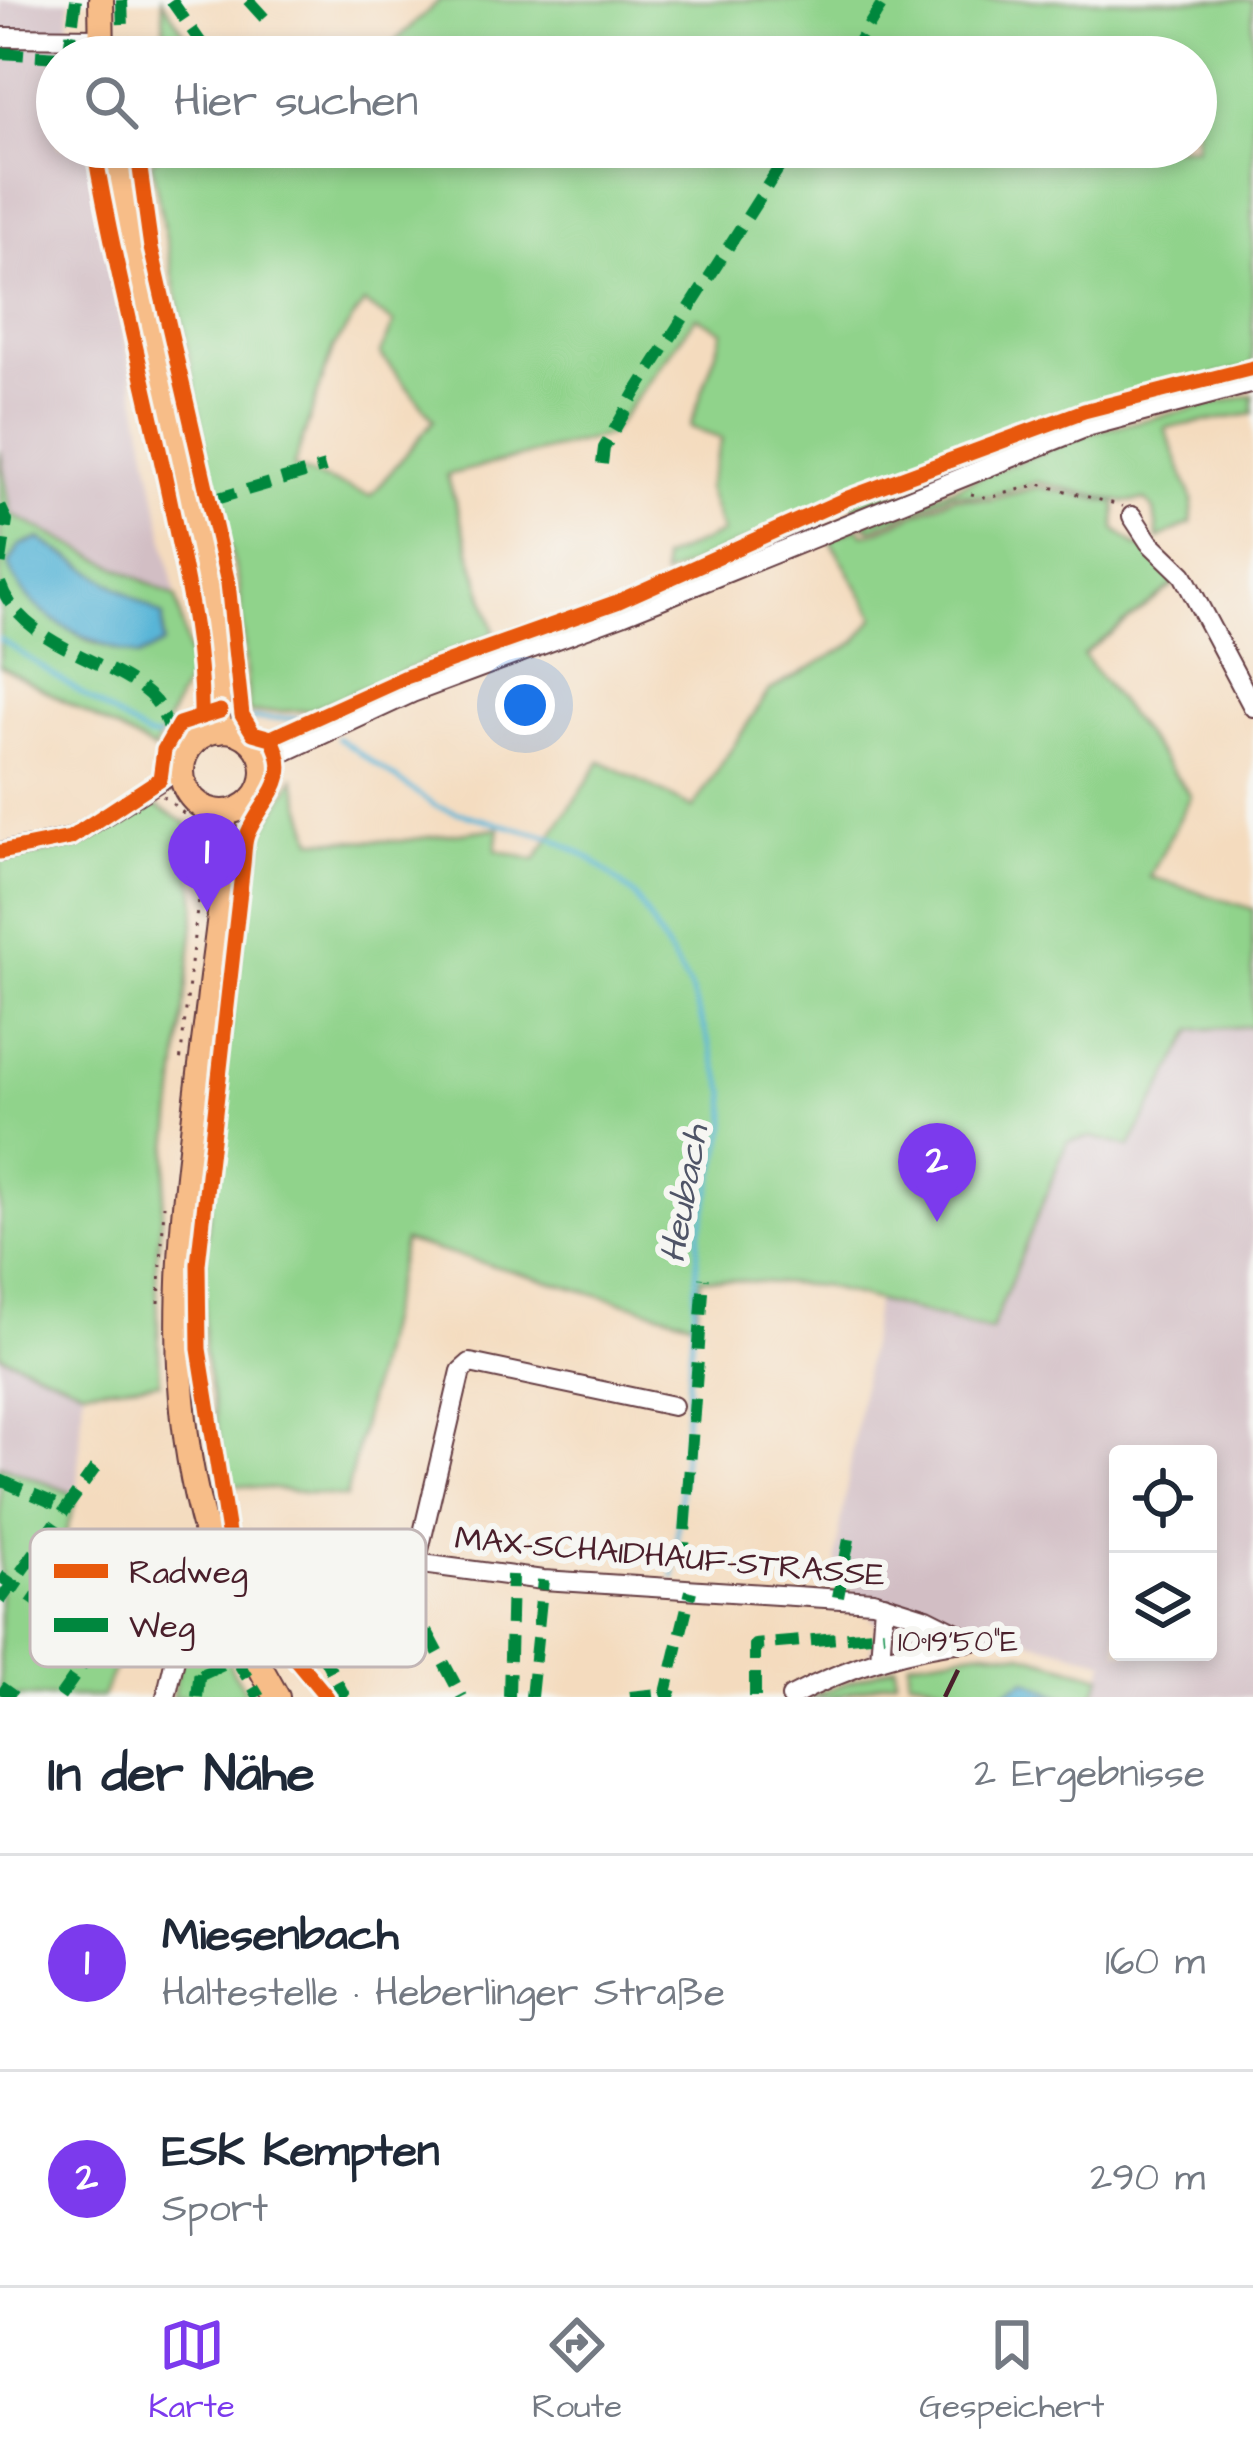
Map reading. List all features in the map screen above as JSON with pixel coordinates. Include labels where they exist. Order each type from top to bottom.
[{"type":"main road","points":[[100,0],[101,36]]},
{"type":"main road","points":[[116,168],[212,594],[210,723],[171,773],[200,805],[225,812],[241,808],[257,794],[270,749],[210,723]]},
{"type":"main road","points":[[205,1529],[192,1484],[176,1351],[176,1265],[220,914],[225,812]]},
{"type":"main road","points":[[261,1667],[278,1697]]},
{"type":"street","points":[[0,37],[36,41]]},
{"type":"street","points":[[270,749],[622,615],[880,506],[1090,426],[1253,383]]},
{"type":"street","points":[[1132,516],[1149,542],[1183,575],[1253,707]]},
{"type":"street","points":[[0,852],[70,838],[171,773]]},
{"type":"street","points":[[424,1529],[460,1371],[470,1363],[673,1406]]},
{"type":"street","name":"MAX-SCHAIDHAUF-STRASSE","points":[[426,1564],[543,1580],[884,1604],[974,1641],[935,1645],[880,1660]]},
{"type":"street","points":[[790,1697],[880,1660],[884,1604]]},
{"type":"street","points":[[166,1697],[173,1667]]},
{"type":"path","points":[[968,493],[989,498],[1039,484],[1118,500],[1132,516]]},
{"type":"path","points":[[240,693],[242,716],[270,749],[290,730]]},
{"type":"path","points":[[171,773],[168,739],[179,724],[210,723]]},
{"type":"shaded area","points":[[0,0],[70,0],[68,36],[36,36],[36,168],[91,168],[176,597],[11,514],[0,450]]},
{"type":"shaded area","points":[[1253,1026],[1253,1697],[1093,1697],[1106,1661],[1021,1638],[964,1635],[869,1657],[877,1624],[836,1575],[836,1556],[876,1299],[991,1331],[1067,1142],[1093,1137],[1130,1146],[1193,1030]]},
{"type":"shaded area","points":[[0,1355],[83,1389],[78,1486],[71,1493],[0,1465]]},
{"type":"green space","points":[[162,0],[184,32],[183,36],[165,36]]},
{"type":"green space","points":[[440,0],[1253,0],[1253,366],[1084,408],[846,496],[664,576],[662,559],[722,533],[707,488],[722,439],[690,427],[723,331],[696,317],[609,435],[447,475],[495,633],[310,710],[249,713],[239,583],[215,493],[152,168],[1217,168],[1217,36],[401,36]],"holes":[[[364,303],[394,323],[380,354],[434,420],[371,496],[293,468],[333,348]]]},
{"type":"green space","points":[[1253,370],[1253,378],[1088,420],[854,508],[851,501],[1086,414]]},
{"type":"green space","points":[[1253,395],[1253,414],[1165,428],[1193,501],[1191,523],[1158,539],[1154,510],[1145,500],[1123,502],[1038,482],[988,496],[953,493],[872,529],[863,524],[1092,432]]},
{"type":"green space","points":[[0,450],[11,514],[176,597],[192,670],[154,750],[0,666]],"holes":[[[40,539],[163,616],[138,657],[88,641],[48,616]]]},
{"type":"green space","points":[[1038,487],[1116,503],[1115,529],[1136,546],[1149,549],[1180,580],[1083,655],[1191,796],[1150,877],[1253,909],[1253,1026],[1193,1030],[1130,1147],[1092,1137],[1067,1142],[991,1331],[821,1286],[701,1278],[695,1322],[404,1241],[346,1497],[227,1484],[204,1351],[204,1265],[221,1088],[256,844],[294,778],[313,840],[399,841],[499,828],[496,850],[535,860],[601,761],[693,808],[769,691],[856,642],[875,617],[830,540],[858,527],[863,534],[873,533],[954,497],[990,500]]},
{"type":"green space","points":[[154,805],[188,824],[196,905],[156,1264],[160,1382],[83,1389],[0,1355],[0,857],[58,849],[122,814]]},
{"type":"green space","points":[[0,1465],[77,1495],[67,1529],[30,1529],[30,1667],[115,1667],[102,1697],[0,1697]]},
{"type":"green space","points":[[984,1650],[1022,1654],[1102,1676],[1093,1697],[1062,1697],[1026,1681],[995,1697],[939,1697],[940,1685],[909,1678],[909,1661]]},
{"type":"green space","points":[[895,1665],[896,1679],[836,1697],[808,1697]]},
{"type":"green space","points":[[179,1667],[231,1667],[249,1697],[172,1697]]},
{"type":"water","points":[[40,539],[163,616],[163,644],[138,657],[80,635],[45,613],[18,584],[9,565],[20,545]]},
{"type":"water","points":[[1026,1680],[1062,1697],[995,1697]]},
{"type":"waterway","name":"Heubach","points":[[0,639],[147,737],[158,738]]},
{"type":"waterway","name":"Heubach","points":[[251,719],[307,718]]},
{"type":"waterway","name":"Heubach","points":[[174,733],[200,724]]},
{"type":"waterway","name":"Heubach","points":[[338,738],[437,807],[553,838],[591,859],[636,897],[690,988],[726,1092],[727,1125],[699,1236],[674,1577]]},
{"type":"marked path","points":[[71,36],[76,0]]},
{"type":"marked path","points":[[122,0],[123,36]]},
{"type":"marked path","points":[[171,0],[196,36]]},
{"type":"marked path","points":[[248,0],[268,22]]},
{"type":"marked path","points":[[862,36],[885,0]]},
{"type":"marked path","points":[[0,53],[36,55]]},
{"type":"marked path","points":[[602,464],[604,448],[636,392],[779,168]]},
{"type":"marked path","points":[[212,500],[325,467]]},
{"type":"marked path","points":[[0,506],[7,521],[0,568]]},
{"type":"marked path","points":[[0,583],[29,624],[140,687],[157,704],[172,734]]},
{"type":"marked path","points":[[689,1560],[683,1560],[704,1278]]},
{"type":"marked path","points":[[51,1529],[95,1468]]},
{"type":"marked path","points":[[0,1480],[63,1507]]},
{"type":"marked path","points":[[838,1597],[849,1539]]},
{"type":"marked path","points":[[0,1601],[30,1559]]},
{"type":"marked path","points":[[509,1697],[512,1575]]},
{"type":"marked path","points":[[0,1576],[30,1596]]},
{"type":"marked path","points":[[531,1697],[543,1580]]},
{"type":"marked path","points":[[675,1697],[666,1693],[691,1591]]},
{"type":"marked path","points":[[426,1630],[462,1697]]},
{"type":"marked path","points":[[755,1697],[755,1645],[884,1634]]},
{"type":"marked path","points":[[60,1697],[81,1667]]},
{"type":"marked path","points":[[197,1697],[200,1667]]},
{"type":"marked path","points":[[201,1675],[218,1667]]},
{"type":"marked path","points":[[241,1667],[259,1697]]},
{"type":"marked path","points":[[329,1667],[345,1697]]},
{"type":"marked path","points":[[0,1687],[14,1697]]},
{"type":"marked path","points":[[630,1697],[666,1693]]},
{"type":"cycle path","points":[[98,168],[188,590],[201,715]]},
{"type":"cycle path","points":[[140,168],[151,248],[228,583],[242,715],[253,733],[271,738],[406,677],[617,602],[848,498],[1084,411],[1253,368]]},
{"type":"cycle path","points":[[0,852],[70,838],[160,779],[164,750],[179,724],[220,711]]},
{"type":"cycle path","points":[[227,1529],[199,1349],[198,1264],[245,845],[274,789],[280,766],[271,738]]},
{"type":"cycle path","points":[[302,1667],[327,1697]]},
{"type":"place","name":"Miesenbach","points":[[207,912]]},
{"type":"place","name":"ESK Kempten","points":[[937,1222]]}]
